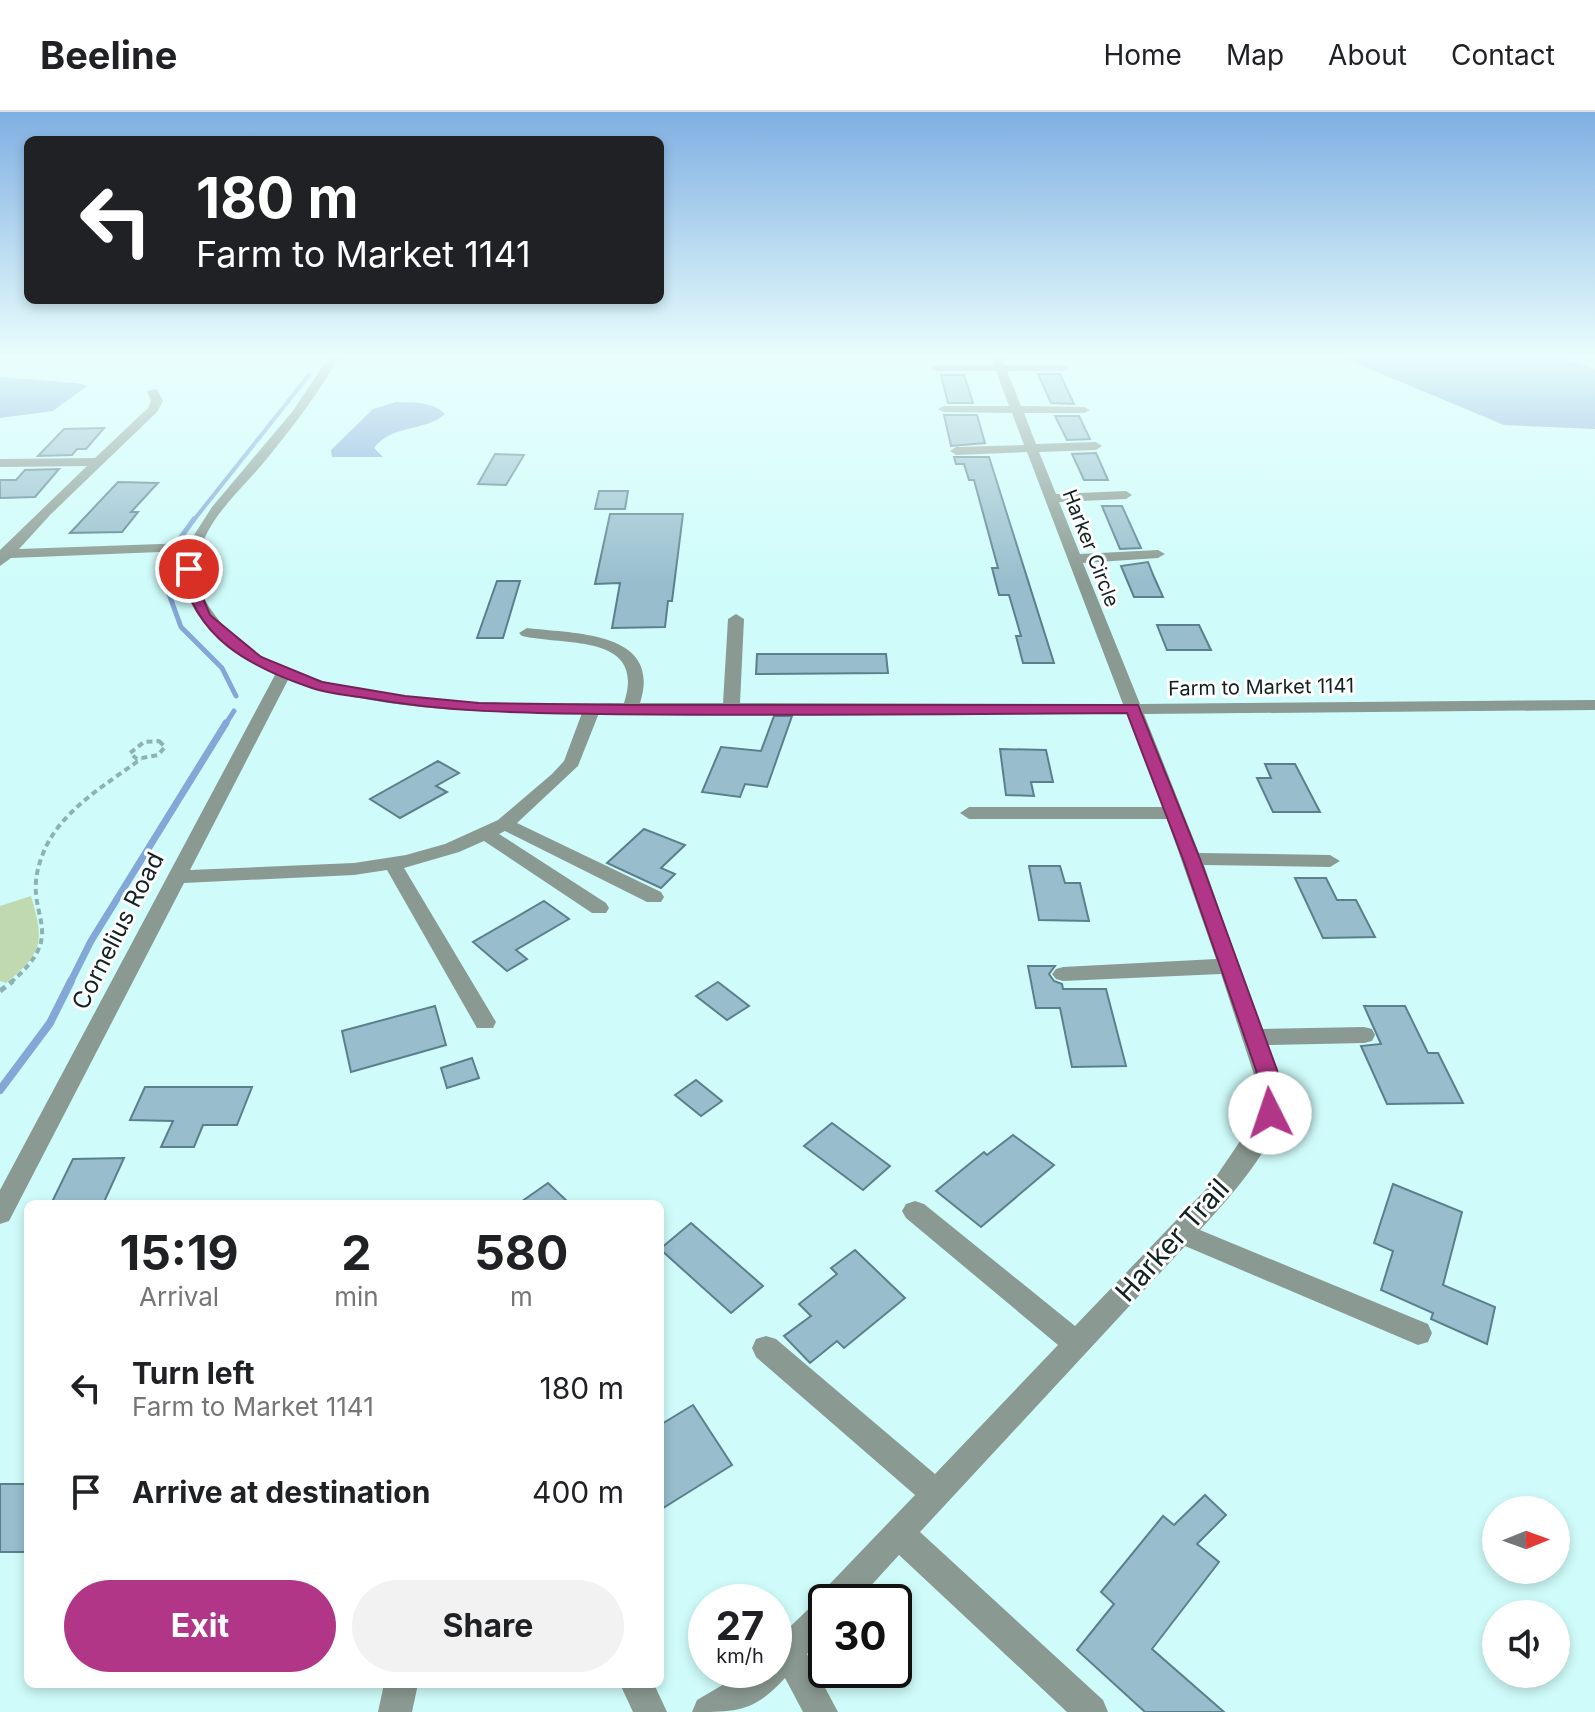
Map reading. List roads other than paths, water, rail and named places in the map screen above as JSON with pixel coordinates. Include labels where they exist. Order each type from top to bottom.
[{"type":"street","points":[[2,556],[130,432]]},
{"type":"street","name":"Farm to Market 1141","points":[[284,432],[219,508],[194,547],[189,569],[192,589],[204,616],[228,639],[256,660],[319,686],[405,701],[479,708],[592,710],[1595,705]]},
{"type":"street","name":"Harker Circle","points":[[1024,432],[1132,709]]},
{"type":"street","points":[[956,451],[1096,446]]},
{"type":"street","points":[[0,463],[99,462]]},
{"type":"street","points":[[1049,498],[1126,495]]},
{"type":"street","points":[[2,556],[194,547]]},
{"type":"street","points":[[1073,559],[1158,554]]},
{"type":"street","points":[[731,710],[736,619]]},
{"type":"street","points":[[527,633],[616,648],[634,659],[639,671],[639,691],[630,710]]},
{"type":"street","name":"Cornelius Road","points":[[0,1214],[284,673]]},
{"type":"street","name":"Harker Trail","points":[[851,1584],[1220,1191],[1256,1143],[1270,1113],[1273,1096],[1192,859],[1132,709]]},
{"type":"street","points":[[175,877],[292,874],[392,863],[452,848],[505,824],[558,778],[572,762],[592,710]]},
{"type":"street","points":[[969,813],[1174,813]]},
{"type":"street","points":[[505,824],[654,897]]},
{"type":"street","points":[[485,833],[599,908]]},
{"type":"street","points":[[1192,859],[1330,861]]},
{"type":"street","points":[[392,863],[485,1022]]},
{"type":"street","points":[[1063,974],[1228,966]]},
{"type":"street","points":[[1252,1037],[1364,1035]]},
{"type":"street","points":[[915,1211],[1077,1344]]},
{"type":"street","points":[[1181,1233],[1418,1333]]},
{"type":"street","points":[[766,1348],[936,1494]]},
{"type":"street","points":[[899,1534],[1091,1712]]},
{"type":"street","points":[[792,1646],[808,1630]]},
{"type":"street","points":[[792,1679],[821,1712]]},
{"type":"street","points":[[395,1712],[400,1688]]},
{"type":"street","points":[[639,1688],[650,1712]]},
{"type":"street","points":[[709,1712],[750,1688]]},
{"type":"water","points":[[350,432],[397,432],[381,440],[374,448],[383,457],[332,457],[331,450]]},
{"type":"waterway","points":[[193,521],[264,432]]},
{"type":"waterway","points":[[176,544],[194,519]]},
{"type":"waterway","points":[[169,561],[167,589],[181,627],[222,668],[236,696]]},
{"type":"waterway","points":[[225,725],[234,711]]},
{"type":"waterway","points":[[0,1090],[50,1023],[91,941],[226,723]]}]
